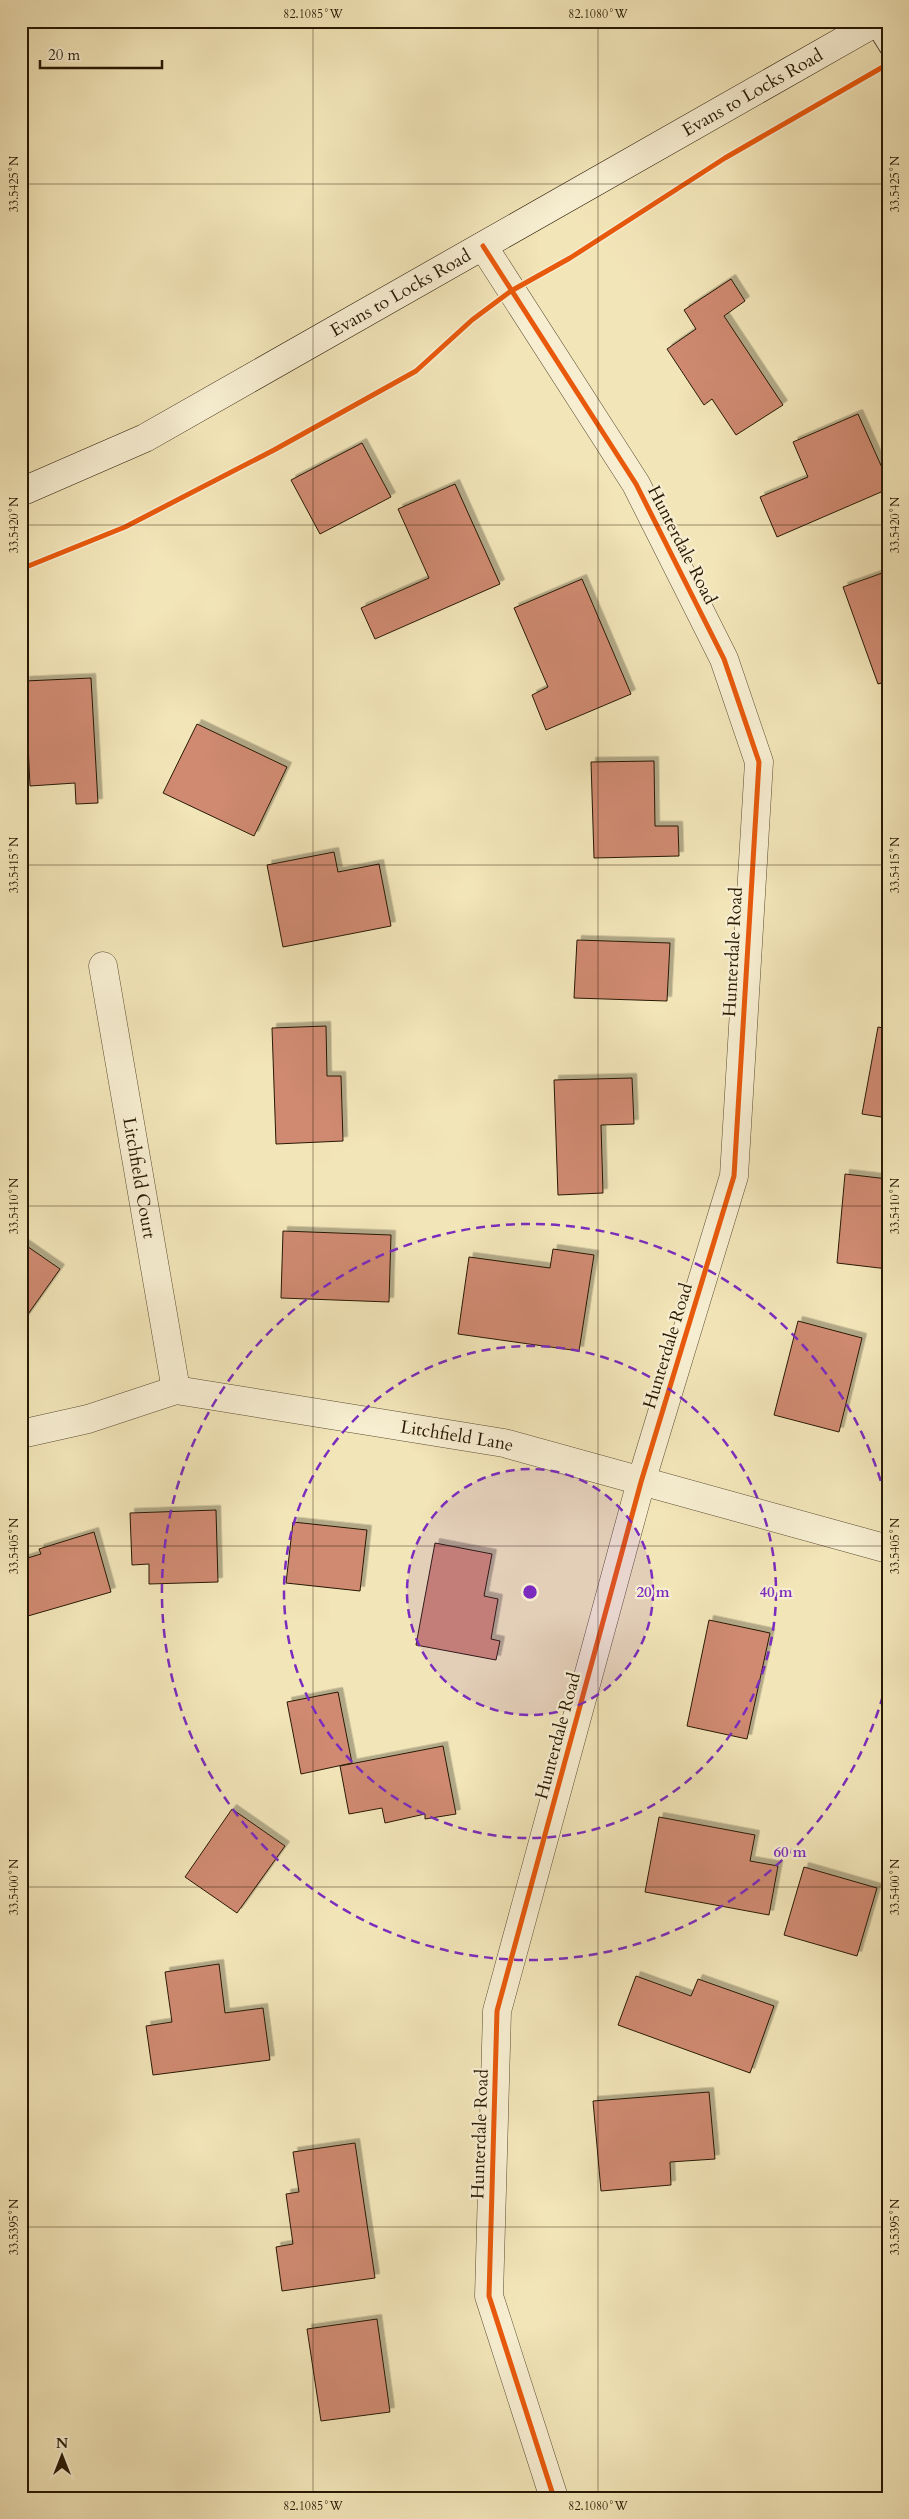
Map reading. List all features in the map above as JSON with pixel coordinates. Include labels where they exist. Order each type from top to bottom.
[{"type":"street","name":"Evans to Locks Road","points":[[21,492],[145,438],[875,23]]},
{"type":"street","name":"Hunterdale Road","points":[[483,246],[636,484],[724,659],[758,762],[734,1176],[641,1482],[497,2011],[489,2296],[554,2498]]},
{"type":"street","name":"Litchfield Court","points":[[103,966],[176,1390]]},
{"type":"street","name":"Litchfield Lane","points":[[21,1434],[88,1419],[176,1390],[504,1443],[888,1549]]},
{"type":"lane","points":[[875,23],[888,48]]},
{"type":"building","points":[[731,279],[745,301],[724,316],[783,405],[736,435],[712,399],[704,405],[667,349],[696,329],[684,310]]},
{"type":"building","points":[[858,414],[888,481],[888,489],[777,537],[760,497],[808,477],[793,442]]},
{"type":"building","points":[[362,443],[391,497],[320,534],[291,480]]},
{"type":"building","points":[[455,484],[500,584],[375,639],[361,608],[429,578],[398,509]]},
{"type":"building","points":[[888,571],[888,681],[878,684],[843,587]]},
{"type":"building","points":[[582,579],[631,694],[546,730],[532,695],[548,687],[514,608]]},
{"type":"building","points":[[91,678],[98,803],[76,804],[75,783],[30,786],[25,681]]},
{"type":"building","points":[[197,724],[287,767],[254,836],[163,793]]},
{"type":"building","points":[[654,761],[655,826],[678,826],[679,856],[594,858],[591,762]]},
{"type":"building","points":[[882,762],[888,762],[888,831],[885,831]]},
{"type":"building","points":[[334,852],[338,872],[379,864],[391,926],[283,947],[267,865]]},
{"type":"building","points":[[884,936],[888,936],[888,986],[885,986]]},
{"type":"building","points":[[577,940],[670,943],[667,1001],[574,998]]},
{"type":"building","points":[[326,1026],[327,1076],[341,1076],[343,1141],[276,1144],[272,1028]]},
{"type":"building","points":[[878,1027],[888,1029],[888,1118],[862,1114]]},
{"type":"building","points":[[632,1078],[634,1124],[601,1125],[603,1193],[558,1195],[554,1080]]},
{"type":"building","points":[[845,1174],[888,1179],[888,1269],[837,1263]]},
{"type":"building","points":[[283,1231],[391,1235],[389,1302],[281,1298]]},
{"type":"building","points":[[21,1242],[60,1269],[21,1324]]},
{"type":"building","points":[[553,1249],[594,1255],[579,1351],[458,1334],[469,1257],[550,1268]]},
{"type":"building","points":[[798,1321],[862,1338],[839,1432],[774,1415]]},
{"type":"building","points":[[216,1510],[218,1582],[149,1584],[149,1564],[132,1565],[130,1513]]},
{"type":"building","points":[[293,1522],[367,1530],[360,1591],[286,1583]]},
{"type":"building","points":[[94,1532],[111,1592],[21,1618],[21,1560],[41,1554],[39,1549]]},
{"type":"building","points":[[435,1543],[492,1554],[484,1596],[498,1599],[491,1639],[500,1641],[496,1660],[416,1645]]},
{"type":"building","points":[[709,1620],[770,1633],[747,1739],[687,1726]]},
{"type":"building","points":[[338,1692],[352,1763],[301,1774],[287,1702]]},
{"type":"building","points":[[443,1746],[456,1814],[425,1819],[425,1814],[385,1823],[382,1808],[349,1814],[340,1766]]},
{"type":"building","points":[[232,1809],[285,1846],[237,1913],[185,1877]]},
{"type":"building","points":[[659,1817],[755,1835],[750,1861],[778,1866],[769,1915],[645,1892]]},
{"type":"building","points":[[804,1867],[877,1888],[857,1956],[784,1935]]},
{"type":"building","points":[[219,1964],[225,2013],[263,2008],[270,2060],[153,2075],[146,2026],[172,2022],[165,1972]]},
{"type":"building","points":[[636,1976],[691,1996],[698,1979],[774,2006],[750,2073],[618,2025]]},
{"type":"building","points":[[709,2092],[715,2159],[670,2162],[671,2185],[601,2191],[593,2101]]},
{"type":"building","points":[[355,2143],[375,2278],[282,2291],[276,2247],[293,2244],[286,2194],[299,2192],[293,2152]]},
{"type":"building","points":[[377,2319],[390,2412],[321,2421],[307,2329]]},
{"type":"cycle path","points":[[21,569],[125,527],[274,450],[416,371],[472,320],[511,291],[570,258],[725,158],[888,64]]},
{"type":"cycle path","points":[[483,246],[636,484],[724,659],[759,762],[734,1176],[641,1482],[497,2011],[489,2296],[554,2498]]}]
